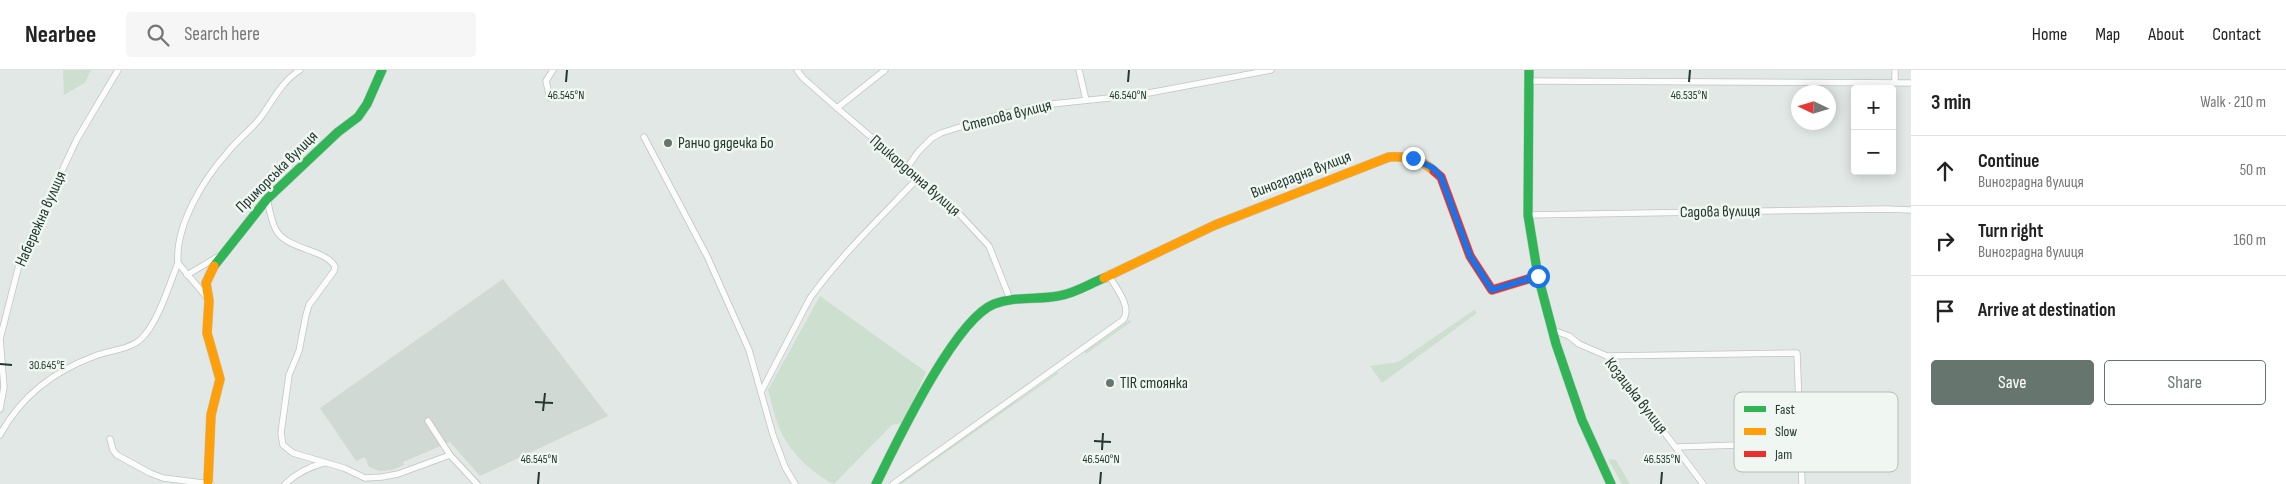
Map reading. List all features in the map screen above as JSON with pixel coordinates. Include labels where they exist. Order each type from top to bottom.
[{"type":"main road","name":"Приморська вулиця","points":[[210,483],[211,415],[220,379],[207,333],[209,301],[206,283],[211,270],[251,217],[267,200],[338,132],[358,117],[367,104],[382,70]]},
{"type":"main road","points":[[1529,70],[1528,215],[1538,276],[1551,329],[1582,420],[1611,484]]},
{"type":"main road","name":"Виноградна вулиця","points":[[876,484],[936,368],[969,325],[991,305],[1010,299],[1059,297],[1215,225],[1376,162],[1401,156],[1423,162],[1441,177],[1470,256],[1492,290],[1538,276]]},
{"type":"street","name":"Набережна вулиця","points":[[0,408],[4,387],[0,349],[4,320],[24,249],[77,138],[118,70]]},
{"type":"street","points":[[550,98],[546,81],[553,70]]},
{"type":"street","name":"Прикордонна вулиця","points":[[797,70],[803,78],[837,108],[951,205],[989,246],[1010,299]]},
{"type":"street","points":[[837,108],[885,70]]},
{"type":"street","points":[[1079,70],[1086,100]]},
{"type":"street","name":"Степова вулиця","points":[[907,168],[918,152],[932,138],[942,133],[1024,109],[1138,95],[1271,70]]},
{"type":"street","points":[[1895,70],[1895,82]]},
{"type":"street","points":[[0,435],[21,403],[44,381],[70,366],[96,355],[128,347],[143,338],[160,306],[178,263],[179,240],[184,225],[214,169],[261,117],[276,92],[298,71]]},
{"type":"street","points":[[1529,81],[1791,84],[1911,83]]},
{"type":"street","points":[[644,137],[707,256],[749,350],[762,390],[773,435],[785,467],[795,484]]},
{"type":"street","points":[[762,390],[810,298],[853,246],[918,178]]},
{"type":"street","points":[[267,200],[274,227],[284,239],[328,260],[334,267],[334,271],[309,305],[306,315],[299,350],[289,376],[281,433],[283,445],[287,450],[344,468],[365,478],[382,478],[398,474],[450,455]]},
{"type":"street","name":"Садова вулиця","points":[[1528,215],[1911,210]]},
{"type":"street","points":[[187,275],[226,252]]},
{"type":"street","points":[[178,263],[209,301]]},
{"type":"street","points":[[893,484],[1123,320],[1126,317],[1126,306],[1108,274]]},
{"type":"street","name":"Козацька вулиця","points":[[1551,329],[1569,336],[1579,344],[1607,356],[1703,484]]},
{"type":"street","points":[[1607,356],[1797,353],[1799,392]]},
{"type":"street","points":[[428,421],[450,455],[477,484]]},
{"type":"street","points":[[110,438],[113,450],[117,455],[150,473],[163,478],[210,483]]},
{"type":"street","points":[[1676,447],[1734,445]]},
{"type":"street","points":[[285,484],[296,474],[308,467],[324,463]]},
{"type":"shaded area","points":[[503,279],[608,416],[480,476],[450,442],[403,462],[404,465],[392,470],[380,471],[369,467],[365,457],[356,461],[320,408]]},
{"type":"green space","points":[[63,70],[91,70],[85,83],[64,95]]},
{"type":"green space","points":[[820,296],[926,372],[903,423],[892,425],[834,484],[811,469],[785,440],[775,417],[768,390]]},
{"type":"green space","points":[[1474,310],[1477,313],[1382,383],[1370,366],[1398,362]]},
{"type":"green space","points":[[1130,320],[1131,322],[1086,354],[1084,352]]},
{"type":"green space","points":[[1057,372],[1059,373],[901,484],[898,484]]},
{"type":"green space","points":[[1608,459],[1616,460],[1630,484],[1622,484]]},
{"type":"traffic: fast","points":[[214,266],[267,199],[338,132],[358,117],[367,104],[382,70]]},
{"type":"traffic: fast","points":[[1529,70],[1528,215],[1538,276],[1556,344],[1582,420],[1611,484]]},
{"type":"traffic: fast","points":[[876,484],[944,357],[978,315],[994,304],[1018,299],[1064,295],[1104,278]]},
{"type":"traffic: slow","points":[[1104,278],[1215,225],[1389,157],[1413,159],[1434,171]]},
{"type":"traffic: slow","points":[[208,482],[211,415],[220,379],[207,333],[209,301],[206,283],[214,266]]},
{"type":"traffic: jam","points":[[1434,171],[1441,177],[1470,256],[1492,290],[1538,276]]},
{"type":"place","name":"Ранчо дядечка Бо","points":[[668,143]]},
{"type":"place","name":"TIR стоянка","points":[[1110,383]]},
{"type":"route","points":[[1413,158],[1433,168],[1441,177],[1470,256],[1492,290],[1538,276]]}]
